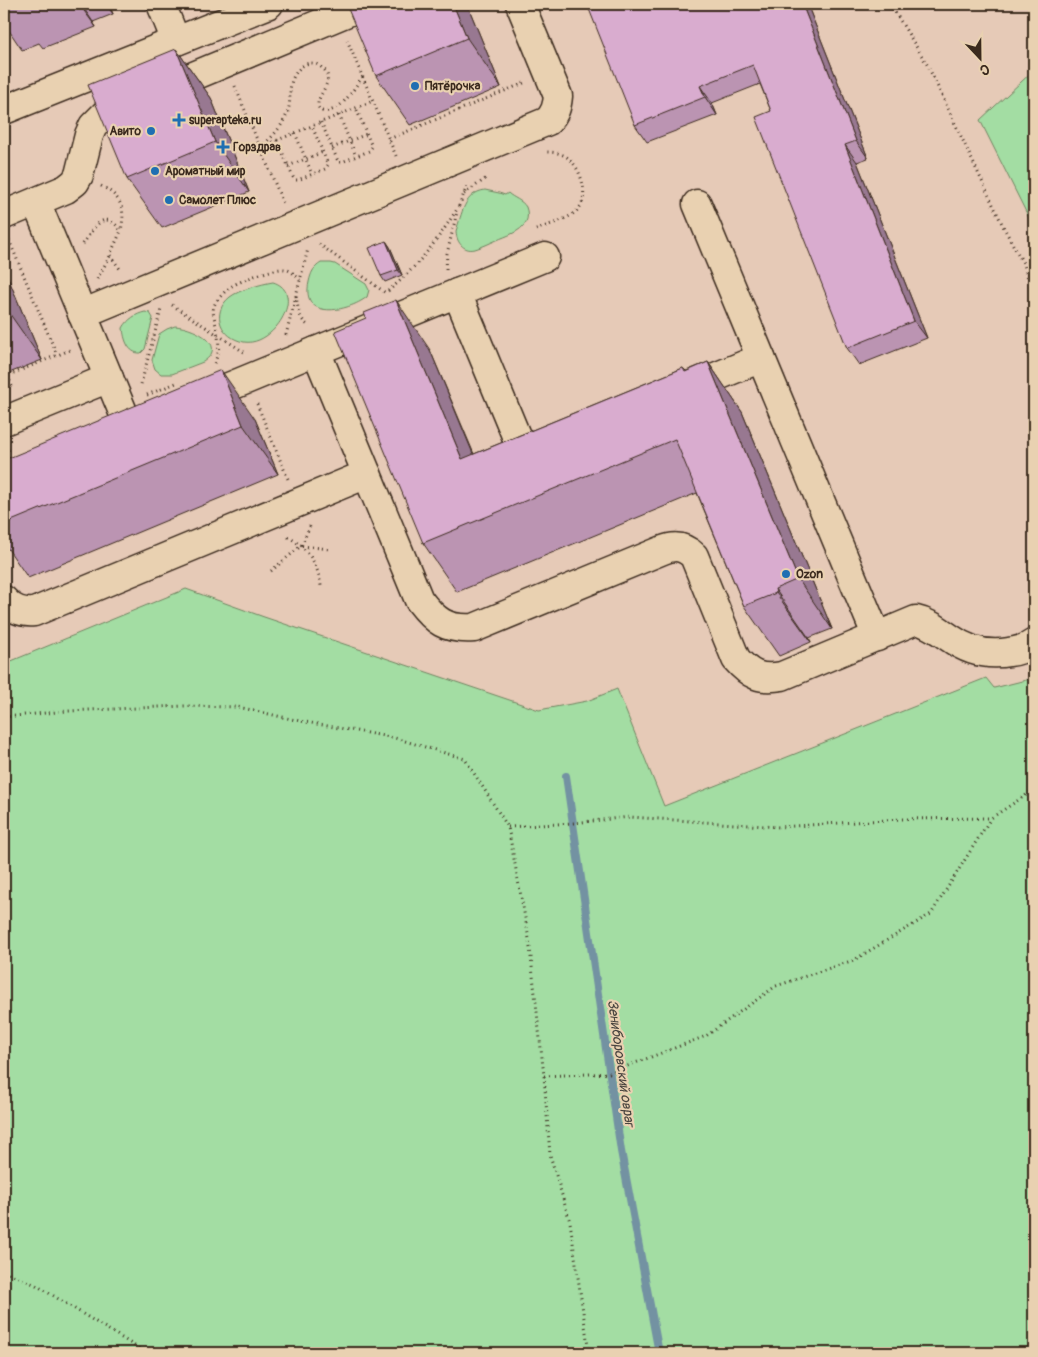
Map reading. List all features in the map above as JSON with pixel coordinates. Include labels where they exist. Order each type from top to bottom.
[{"type":"lane","points":[[161,4],[176,41]]},
{"type":"lane","points":[[4,110],[176,41],[236,10],[269,4]]},
{"type":"lane","points":[[6,225],[36,202],[66,189],[75,182],[80,175],[89,135],[93,126],[106,112],[367,4]]},
{"type":"lane","points":[[82,314],[155,298],[301,237],[406,180],[548,121],[555,113],[558,96],[520,4]]},
{"type":"lane","points":[[36,202],[109,378],[121,432],[274,368],[316,338],[412,312],[545,256]]},
{"type":"lane","points":[[698,204],[876,637]]},
{"type":"lane","points":[[451,295],[517,438],[523,443],[536,448],[545,447],[572,436]]},
{"type":"lane","points":[[316,338],[367,474],[419,600],[430,615],[439,622],[452,627],[474,628],[676,546],[688,550],[694,556],[736,658],[745,669],[763,678],[782,676],[916,620],[930,624],[968,649],[985,653],[997,654],[1018,651],[1034,643]]},
{"type":"lane","points":[[662,399],[761,358]]},
{"type":"lane","points":[[4,421],[109,378]]},
{"type":"lane","points":[[4,600],[11,608],[18,611],[34,612],[367,474]]},
{"type":"path","points":[[890,4],[928,66],[1004,228],[1024,265],[1034,299]]},
{"type":"path","points":[[338,16],[406,180]]},
{"type":"path","points":[[260,147],[281,126],[288,112],[293,78],[298,70],[306,64],[311,62],[320,65],[327,74],[326,87],[317,104],[322,111],[336,108],[342,103],[363,76]]},
{"type":"path","points":[[171,305],[217,335],[274,368],[300,280],[301,237],[260,147],[226,63]]},
{"type":"path","points":[[389,139],[548,72]]},
{"type":"path","points":[[260,147],[373,101]]},
{"type":"path","points":[[321,122],[339,162],[342,162],[369,151],[371,148],[356,108]]},
{"type":"path","points":[[328,111],[331,118]]},
{"type":"path","points":[[338,115],[356,156]]},
{"type":"path","points":[[277,140],[296,180],[312,174],[327,168],[328,165],[312,126]]},
{"type":"path","points":[[295,133],[312,174]]},
{"type":"path","points":[[332,148],[366,134]]},
{"type":"path","points":[[382,296],[404,277],[446,228],[459,206],[471,177],[488,146]]},
{"type":"path","points":[[288,166],[323,152]]},
{"type":"path","points":[[535,230],[572,215],[581,206],[585,195],[576,166],[568,158],[551,152],[539,153]]},
{"type":"path","points":[[464,194],[491,174]]},
{"type":"path","points":[[80,175],[105,188],[115,195],[120,202],[123,213],[121,231],[110,255],[119,269],[155,298],[140,390]]},
{"type":"path","points":[[451,295],[448,254],[459,206]]},
{"type":"path","points":[[61,263],[82,246],[96,226],[102,221],[111,220],[121,231]]},
{"type":"path","points":[[6,225],[57,355]]},
{"type":"path","points":[[319,244],[412,312]]},
{"type":"path","points":[[210,368],[218,356],[219,345],[213,313],[218,300],[233,286],[275,270],[290,271],[300,280]]},
{"type":"path","points":[[296,296],[302,321],[316,338]]},
{"type":"path","points":[[4,377],[93,340]]},
{"type":"path","points":[[247,380],[298,503]]},
{"type":"path","points":[[121,432],[137,399],[178,382]]},
{"type":"path","points":[[271,571],[301,546],[325,491]]},
{"type":"path","points":[[286,536],[301,546],[311,558],[315,564],[321,586]]},
{"type":"path","points":[[301,546],[330,549]]},
{"type":"path","points":[[4,716],[184,706],[238,707],[300,721],[395,738],[464,759],[508,827],[528,939],[544,1076],[550,1154],[570,1222],[589,1353]]},
{"type":"path","points":[[544,1076],[609,1073],[706,1036],[776,986],[854,960],[931,914],[991,818],[1034,790]]},
{"type":"path","points":[[508,827],[630,817],[780,827],[900,819],[991,818]]},
{"type":"path","points":[[4,1271],[36,1285],[146,1353]]},
{"type":"green space","points":[[1034,70],[1034,228],[980,120]]},
{"type":"green space","points":[[485,190],[505,195],[508,193],[520,201],[526,207],[527,220],[521,228],[513,233],[478,248],[467,249],[459,242],[456,231],[462,211],[472,195]]},
{"type":"green space","points":[[321,263],[335,264],[366,284],[369,290],[367,297],[359,302],[338,309],[318,308],[312,303],[308,294],[309,282],[313,271]]},
{"type":"green space","points":[[273,282],[283,288],[287,296],[287,307],[275,328],[266,336],[255,341],[244,342],[229,336],[221,324],[221,310],[224,303],[239,292]]},
{"type":"green space","points":[[145,312],[150,313],[153,318],[145,349],[141,353],[137,353],[128,345],[124,337],[123,328],[132,317]]},
{"type":"green space","points":[[175,326],[198,333],[206,338],[212,349],[210,355],[203,362],[172,374],[161,374],[155,369],[152,360],[159,334]]},
{"type":"green space","points":[[186,589],[539,710],[587,701],[617,689],[664,806],[986,678],[994,688],[1034,678],[1034,1353],[4,1353],[4,664]]},
{"type":"building","points":[[346,4],[453,4],[467,38],[376,76]]},
{"type":"building","points":[[587,4],[802,4],[856,141],[845,145],[914,321],[847,348],[756,117],[771,111],[753,65],[700,86],[705,97],[635,125]]},
{"type":"building","points":[[176,49],[215,142],[127,179],[88,85]]},
{"type":"building","points":[[386,241],[398,270],[381,276],[369,248]]},
{"type":"building","points":[[396,300],[462,459],[683,368],[685,372],[708,362],[798,579],[775,589],[776,593],[744,606],[675,439],[423,543],[335,331],[366,318],[364,313]]},
{"type":"building","points":[[221,370],[243,425],[4,524],[4,460]]},
{"type":"waterway","name":"Зениборовский овраг","points":[[566,776],[621,1151],[659,1353]]},
{"type":"place","name":"Пятёрочка","points":[[415,86]]},
{"type":"place","name":"superapteka.ru","points":[[179,120]]},
{"type":"place","name":"Авито","points":[[151,131]]},
{"type":"place","name":"Горздрав","points":[[223,147]]},
{"type":"place","name":"Ароматный мир","points":[[155,171]]},
{"type":"place","name":"Самолет Плюс","points":[[169,200]]},
{"type":"place","name":"Ozon","points":[[786,574]]}]
